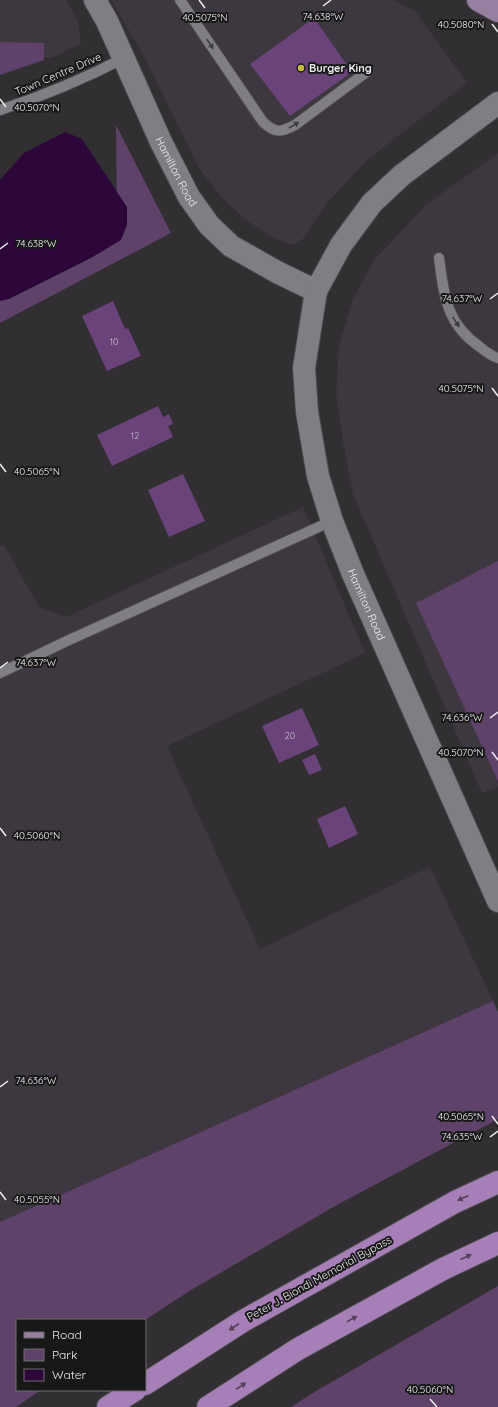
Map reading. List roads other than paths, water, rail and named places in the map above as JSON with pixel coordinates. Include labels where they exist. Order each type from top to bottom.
[{"type":"highway","name":"Peter J. Biondi Memorial Bypass","points":[[146,1383],[243,1321],[455,1202],[498,1182]]},
{"type":"highway","points":[[208,1407],[298,1349],[443,1269],[498,1243]]},
{"type":"highway","points":[[108,1407],[133,1391]]},
{"type":"main road","points":[[478,0],[498,11]]},
{"type":"street","name":"Hamilton Road","points":[[95,0],[107,20],[161,142],[189,197],[209,225],[231,246],[277,272],[316,291]]},
{"type":"street","name":"Hamilton Road","points":[[498,103],[402,175],[372,203],[341,245],[316,291],[304,368],[306,412],[318,476],[332,521],[353,574],[498,901]]},
{"type":"lane","points":[[180,0],[263,122],[276,131],[284,130],[295,125],[368,71]]},
{"type":"lane","name":"Town Centre Drive","points":[[0,110],[37,98],[102,70],[124,58]]},
{"type":"lane","points":[[439,258],[445,299],[454,321],[471,341],[492,357],[498,358]]},
{"type":"lane","points":[[0,673],[69,640],[332,521]]},
{"type":"water","points":[[65,132],[82,139],[127,207],[127,225],[121,240],[91,258],[9,299],[0,301],[0,180],[24,153]]},
{"type":"place","name":"Burger King","points":[[301,68]]}]
